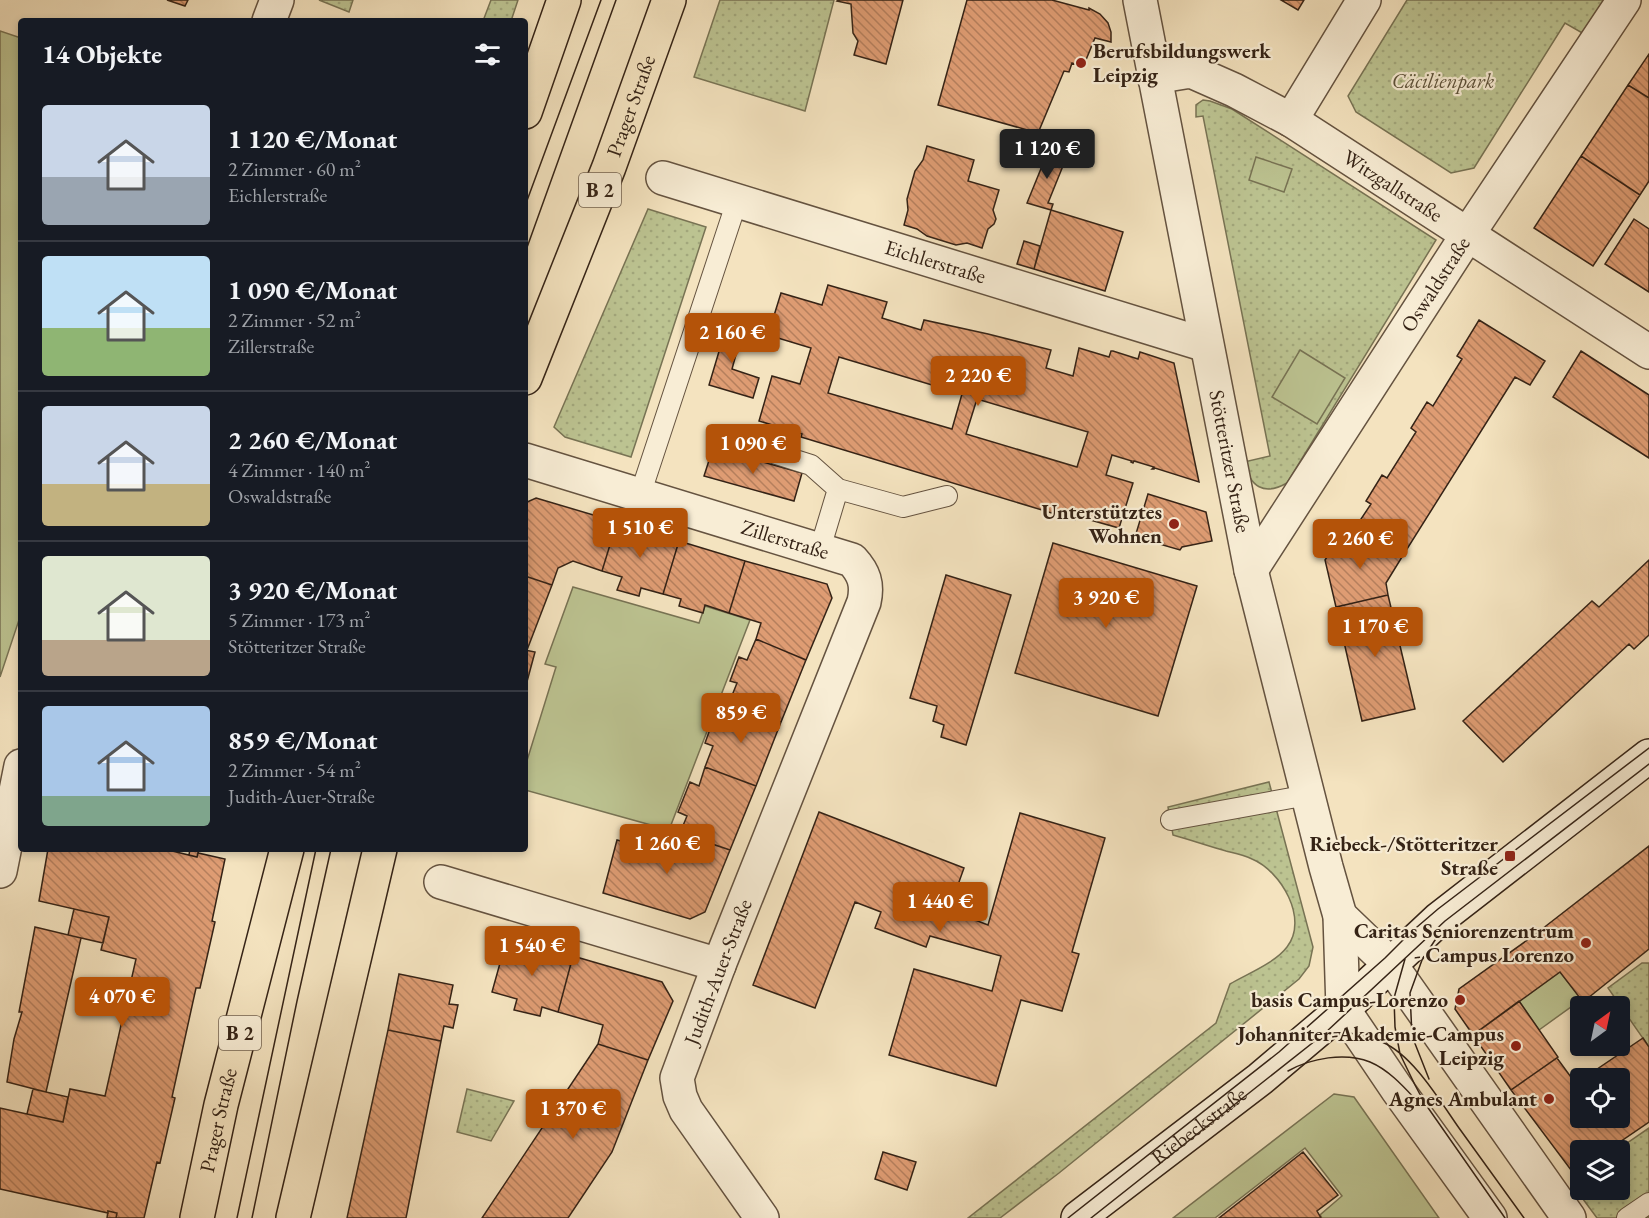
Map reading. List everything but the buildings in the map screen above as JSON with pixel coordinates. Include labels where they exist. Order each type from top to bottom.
[{"type":"main road","points":[[528,104],[564,0]]},
{"type":"main road","name":"Prager Straße","points":[[528,370],[609,167],[669,0]]},
{"type":"main road","name":"Prager Straße","points":[[197,1218],[221,1105],[286,852]]},
{"type":"main road","points":[[293,1218],[379,852]]},
{"type":"street","points":[[270,18],[276,0]]},
{"type":"street","points":[[1291,120],[1364,0]]},
{"type":"street","name":"Oswaldstraße","points":[[1251,570],[1468,234],[1624,0]]},
{"type":"street","name":"Stötteritzer Straße","points":[[1133,2],[1154,77],[1251,570],[1340,916],[1343,1009]]},
{"type":"street","name":"Witzgallstraße","points":[[1154,77],[1191,71],[1234,90],[1291,120],[1649,352]]},
{"type":"street","name":"Eichlerstraße","points":[[663,178],[1206,345]]},
{"type":"street","name":"Zillerstraße","points":[[528,461],[852,560],[860,568],[865,578]]},
{"type":"street","name":"Judith-Auer-Straße","points":[[762,1218],[686,1110],[680,1096],[677,1078],[719,965],[864,602],[867,590],[865,578]]},
{"type":"street","name":"Riebeckstraße","points":[[1078,1218],[1260,1079],[1343,1009],[1439,919],[1649,756]]},
{"type":"street","points":[[0,872],[18,781]]},
{"type":"street","points":[[441,882],[719,965]]},
{"type":"street","points":[[1340,916],[1390,964],[1569,1218]]},
{"type":"street","points":[[1343,1009],[1397,1089],[1490,1218]]},
{"type":"lane","points":[[640,495],[737,201]]},
{"type":"lane","points":[[748,445],[811,465],[838,489],[903,507],[947,496]]},
{"type":"lane","points":[[820,549],[838,489]]},
{"type":"lane","points":[[1171,820],[1308,795]]},
{"type":"lane","points":[[1627,1218],[1649,1203]]},
{"type":"green space","points":[[319,0],[353,0],[349,12]]},
{"type":"green space","points":[[491,0],[518,0],[512,18],[484,18]]},
{"type":"green space","points":[[720,0],[834,0],[805,111],[694,77]]},
{"type":"green space","name":"Cäcilienpark","points":[[1407,0],[1606,0],[1584,34],[1565,23],[1474,168],[1451,173],[1356,112],[1348,96]]},
{"type":"green space","points":[[0,31],[18,37],[18,623],[0,677]]},
{"type":"green space","points":[[1203,100],[1232,109],[1436,240],[1287,483],[1271,489],[1259,487],[1254,483],[1244,462],[1270,456],[1203,116],[1196,117],[1196,105]]},
{"type":"green space","points":[[1256,157],[1292,169],[1284,192],[1249,180]]},
{"type":"green space","points":[[648,209],[706,227],[631,457],[565,437],[554,427]]},
{"type":"green space","points":[[1300,350],[1345,378],[1317,424],[1272,397]]},
{"type":"green space","points":[[573,587],[699,623],[705,606],[750,620],[669,830],[528,791],[528,757],[556,667],[545,664]]},
{"type":"green space","points":[[1269,782],[1313,947],[1309,966],[1299,979],[1000,1218],[968,1218],[1216,1023],[1230,984],[1268,963],[1287,947],[1293,936],[1295,923],[1293,910],[1289,897],[1273,874],[1263,865],[1249,858],[1173,835],[1168,807]]},
{"type":"green space","points":[[1642,963],[1649,963],[1649,1047],[1630,1020],[1630,996],[1614,996],[1608,988]]},
{"type":"green space","points":[[1560,972],[1580,996],[1570,996],[1570,1008],[1539,1030],[1519,1001]]},
{"type":"green space","points":[[467,1089],[514,1101],[491,1141],[457,1132]]},
{"type":"green space","points":[[1334,1094],[1354,1097],[1439,1218],[1322,1218],[1320,1215],[1342,1196],[1305,1148],[1215,1218],[1173,1218]]},
{"type":"green space","points":[[1649,1128],[1649,1218],[1597,1218],[1584,1200],[1630,1200],[1630,1141]]},
{"type":"tram line","points":[[528,198],[601,0]]},
{"type":"tram line","points":[[528,245],[616,0]]},
{"type":"tram line","points":[[1068,1218],[1279,1052],[1438,909],[1649,748]]},
{"type":"tram line","points":[[1091,1218],[1325,1033],[1445,921],[1649,764]]},
{"type":"tram line","points":[[237,1218],[315,852]]},
{"type":"tram line","points":[[252,1218],[330,852]]},
{"type":"tram line","points":[[1429,1079],[1412,1036],[1410,993],[1422,960],[1439,934]]},
{"type":"tram line","points":[[1405,959],[1394,998],[1395,1027],[1400,1054],[1424,1102],[1505,1218]]},
{"type":"tram line","points":[[1324,1034],[1346,1033],[1368,1037],[1393,1048],[1404,1057],[1434,1092],[1524,1218]]},
{"type":"tram line","points":[[1288,1071],[1297,1066],[1328,1058],[1360,1059],[1384,1070],[1417,1101]]},
{"type":"place","name":"Berufsbildungswerk Leipzig","points":[[1081,63]]},
{"type":"place","name":"Unterstütztes Wohnen","points":[[1174,524]]},
{"type":"place","name":"Riebeck-/Stötteritzer Straße","points":[[1510,856]]},
{"type":"place","name":"Caritas Seniorenzentrum - Campus Lorenzo","points":[[1586,943]]},
{"type":"place","name":"basis Campus-Lorenzo","points":[[1460,1000]]},
{"type":"place","name":"Johanniter-Akademie-Campus Leipzig","points":[[1516,1046]]},
{"type":"place","name":"Agnes Ambulant","points":[[1549,1099]]}]
